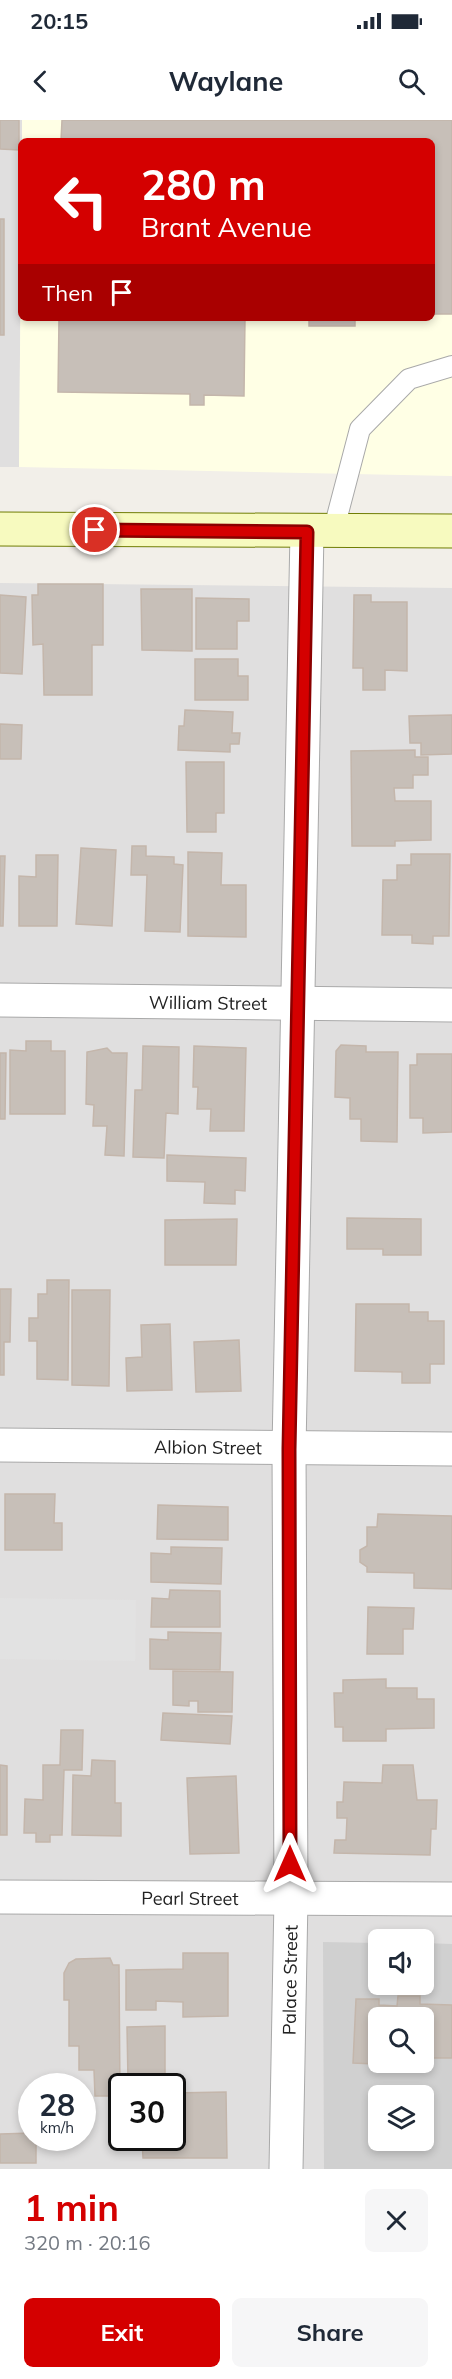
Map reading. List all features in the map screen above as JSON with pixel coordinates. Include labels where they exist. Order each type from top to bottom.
[{"type":"main road","points":[[0,530],[452,531]]},
{"type":"street","name":"Palace Street","points":[[286,2169],[291,1898],[289,1449],[296,1004],[320,532]]},
{"type":"street","name":"William Street","points":[[0,1000],[452,1005]]},
{"type":"street","name":"Albion Street","points":[[0,1445],[452,1449]]},
{"type":"street","name":"Pearl Street","points":[[0,1897],[452,1899]]},
{"type":"lane","points":[[320,532],[360,429],[410,379],[452,366]]},
{"type":"shaded area","points":[[0,120],[22,120],[22,138],[18,138],[19,467],[0,467]]},
{"type":"shaded area","points":[[22,120],[452,120],[452,476],[19,467],[20,321],[435,321],[435,138],[22,138]]},
{"type":"shaded area","points":[[0,583],[452,588],[452,2169],[0,2169]]},
{"type":"shaded area","points":[[0,1598],[136,1600],[135,1661],[0,1659]]},
{"type":"shaded area","points":[[323,1942],[368,1943],[368,1995],[434,1995],[434,1943],[452,1944],[452,2169],[324,2169]]},
{"type":"building","points":[[0,120],[19,120],[18,150],[0,149]]},
{"type":"building","points":[[62,120],[452,120],[452,314],[435,314],[435,138],[61,138]]},
{"type":"building","points":[[0,219],[4,219],[4,335],[0,335]]},
{"type":"building","points":[[59,321],[245,321],[244,396],[204,395],[204,405],[190,405],[190,394],[58,392]]},
{"type":"building","points":[[309,321],[355,321],[355,326],[309,326]]},
{"type":"building","points":[[38,584],[103,584],[103,645],[92,645],[92,695],[44,695],[43,644],[33,645],[32,595],[38,595]]},
{"type":"building","points":[[141,589],[192,589],[192,651],[142,650]]},
{"type":"building","points":[[0,595],[26,597],[22,674],[0,673]]},
{"type":"building","points":[[354,595],[371,595],[371,602],[407,602],[407,671],[385,670],[385,690],[363,690],[363,668],[353,668]]},
{"type":"building","points":[[196,598],[249,599],[249,621],[237,621],[237,649],[196,649]]},
{"type":"building","points":[[195,659],[238,659],[238,676],[248,676],[248,700],[195,700]]},
{"type":"building","points":[[185,710],[233,712],[232,733],[240,733],[239,744],[230,744],[230,752],[178,750],[179,726],[184,726]]},
{"type":"building","points":[[452,715],[452,754],[421,755],[421,743],[410,743],[409,716]]},
{"type":"building","points":[[0,724],[22,725],[21,759],[0,759]]},
{"type":"building","points":[[415,750],[415,757],[428,757],[428,775],[413,775],[413,788],[394,788],[395,801],[431,801],[431,840],[395,841],[395,846],[352,846],[351,751]]},
{"type":"building","points":[[186,762],[224,762],[224,813],[216,813],[216,832],[187,832]]},
{"type":"building","points":[[132,846],[146,846],[146,856],[174,857],[174,864],[183,865],[180,932],[145,931],[147,875],[131,875]]},
{"type":"building","points":[[81,848],[116,850],[112,926],[76,924]]},
{"type":"building","points":[[188,852],[222,853],[221,885],[246,885],[246,937],[188,936]]},
{"type":"building","points":[[411,854],[450,854],[449,936],[433,936],[433,944],[412,943],[412,935],[382,935],[383,880],[397,880],[397,865],[411,865]]},
{"type":"building","points":[[36,855],[58,855],[57,926],[19,926],[19,876],[36,877]]},
{"type":"building","points":[[0,856],[5,856],[3,926],[0,926]]},
{"type":"building","points":[[26,1041],[51,1041],[51,1051],[65,1051],[65,1114],[10,1114],[10,1050],[26,1051]]},
{"type":"building","points":[[341,1045],[366,1046],[366,1052],[398,1052],[397,1142],[361,1141],[361,1119],[350,1119],[350,1098],[335,1097],[336,1051]]},
{"type":"building","points":[[143,1046],[179,1047],[178,1114],[166,1113],[164,1158],[133,1157],[135,1090],[142,1090]]},
{"type":"building","points":[[194,1046],[246,1048],[244,1131],[210,1131],[211,1109],[197,1109],[198,1087],[193,1087]]},
{"type":"building","points":[[107,1048],[112,1053],[127,1053],[124,1156],[105,1155],[107,1126],[93,1126],[94,1105],[86,1104],[87,1052]]},
{"type":"building","points":[[0,1053],[6,1053],[5,1119],[0,1119]]},
{"type":"building","points":[[417,1054],[452,1054],[452,1132],[423,1133],[423,1118],[410,1118],[410,1065],[417,1065]]},
{"type":"building","points":[[167,1155],[246,1158],[245,1191],[235,1190],[235,1204],[204,1203],[205,1182],[167,1181]]},
{"type":"building","points":[[347,1218],[421,1219],[421,1255],[383,1255],[383,1249],[347,1249]]},
{"type":"building","points":[[237,1219],[236,1265],[165,1265],[165,1220]]},
{"type":"building","points":[[47,1280],[69,1280],[68,1380],[37,1379],[37,1341],[29,1341],[29,1318],[38,1318],[38,1294],[47,1294]]},
{"type":"building","points":[[0,1289],[11,1289],[10,1342],[4,1342],[4,1375],[0,1375]]},
{"type":"building","points":[[72,1290],[110,1290],[109,1386],[72,1385]]},
{"type":"building","points":[[356,1304],[409,1304],[409,1312],[428,1312],[428,1321],[444,1321],[444,1364],[430,1364],[430,1383],[402,1383],[402,1372],[355,1371]]},
{"type":"building","points":[[170,1324],[172,1390],[127,1391],[126,1358],[142,1357],[141,1325]]},
{"type":"building","points":[[239,1340],[241,1391],[196,1392],[194,1342]]},
{"type":"building","points":[[5,1494],[55,1494],[54,1523],[62,1523],[62,1550],[5,1550]]},
{"type":"building","points":[[158,1505],[228,1507],[228,1540],[157,1539]]},
{"type":"building","points":[[378,1514],[452,1516],[452,1589],[414,1588],[414,1573],[367,1572],[367,1567],[360,1562],[360,1550],[367,1546],[367,1527],[377,1527]]},
{"type":"building","points":[[171,1547],[222,1548],[221,1584],[151,1582],[151,1553],[171,1554]]},
{"type":"building","points":[[170,1590],[220,1591],[220,1627],[151,1627],[152,1598],[169,1599]]},
{"type":"building","points":[[368,1607],[414,1608],[413,1629],[403,1629],[403,1654],[367,1654]]},
{"type":"building","points":[[168,1632],[221,1633],[220,1670],[150,1669],[150,1639],[168,1640]]},
{"type":"building","points":[[173,1671],[233,1672],[232,1712],[198,1712],[198,1701],[189,1701],[189,1706],[173,1705]]},
{"type":"building","points":[[386,1679],[386,1688],[417,1688],[417,1699],[434,1699],[434,1728],[386,1729],[386,1741],[343,1741],[343,1727],[335,1727],[334,1693],[343,1693],[343,1680]]},
{"type":"building","points":[[163,1713],[232,1716],[230,1744],[161,1740]]},
{"type":"building","points":[[61,1730],[83,1730],[82,1770],[64,1770],[62,1835],[50,1835],[50,1842],[36,1842],[36,1833],[24,1833],[25,1799],[43,1800],[43,1765],[60,1765]]},
{"type":"building","points":[[92,1760],[115,1761],[115,1803],[121,1803],[121,1836],[72,1835],[73,1775],[91,1776]]},
{"type":"building","points":[[0,1765],[7,1766],[7,1835],[0,1835]]},
{"type":"building","points":[[383,1765],[413,1765],[417,1800],[437,1800],[436,1829],[431,1829],[430,1855],[334,1853],[335,1840],[346,1840],[347,1818],[337,1818],[337,1802],[343,1802],[344,1782],[382,1783]]},
{"type":"building","points":[[236,1776],[239,1853],[190,1854],[187,1778]]},
{"type":"building","points":[[183,1953],[228,1953],[228,2016],[183,2017],[183,2002],[156,2001],[156,2010],[126,2010],[126,1970],[183,1969]]},
{"type":"building","points":[[110,1958],[113,1965],[119,1965],[120,2073],[108,2073],[108,2096],[96,2096],[96,2073],[94,2070],[79,2070],[79,2046],[69,2046],[69,2000],[64,2000],[64,1973],[69,1963],[76,1959]]},
{"type":"building","points":[[398,1996],[420,1996],[420,2004],[452,2005],[452,2058],[434,2058],[434,2007],[368,2007],[368,2064],[353,2063],[356,1999],[379,1999],[379,2005],[397,2006]]},
{"type":"building","points":[[165,2026],[165,2073],[128,2073],[127,2027]]},
{"type":"building","points":[[226,2092],[227,2158],[143,2158],[143,2151],[186,2151],[186,2093]]},
{"type":"building","points":[[18,2133],[18,2151],[36,2151],[36,2163],[0,2163],[0,2134]]},
{"type":"route","points":[[95,530],[307,532],[289,1449],[290,1864]]}]
